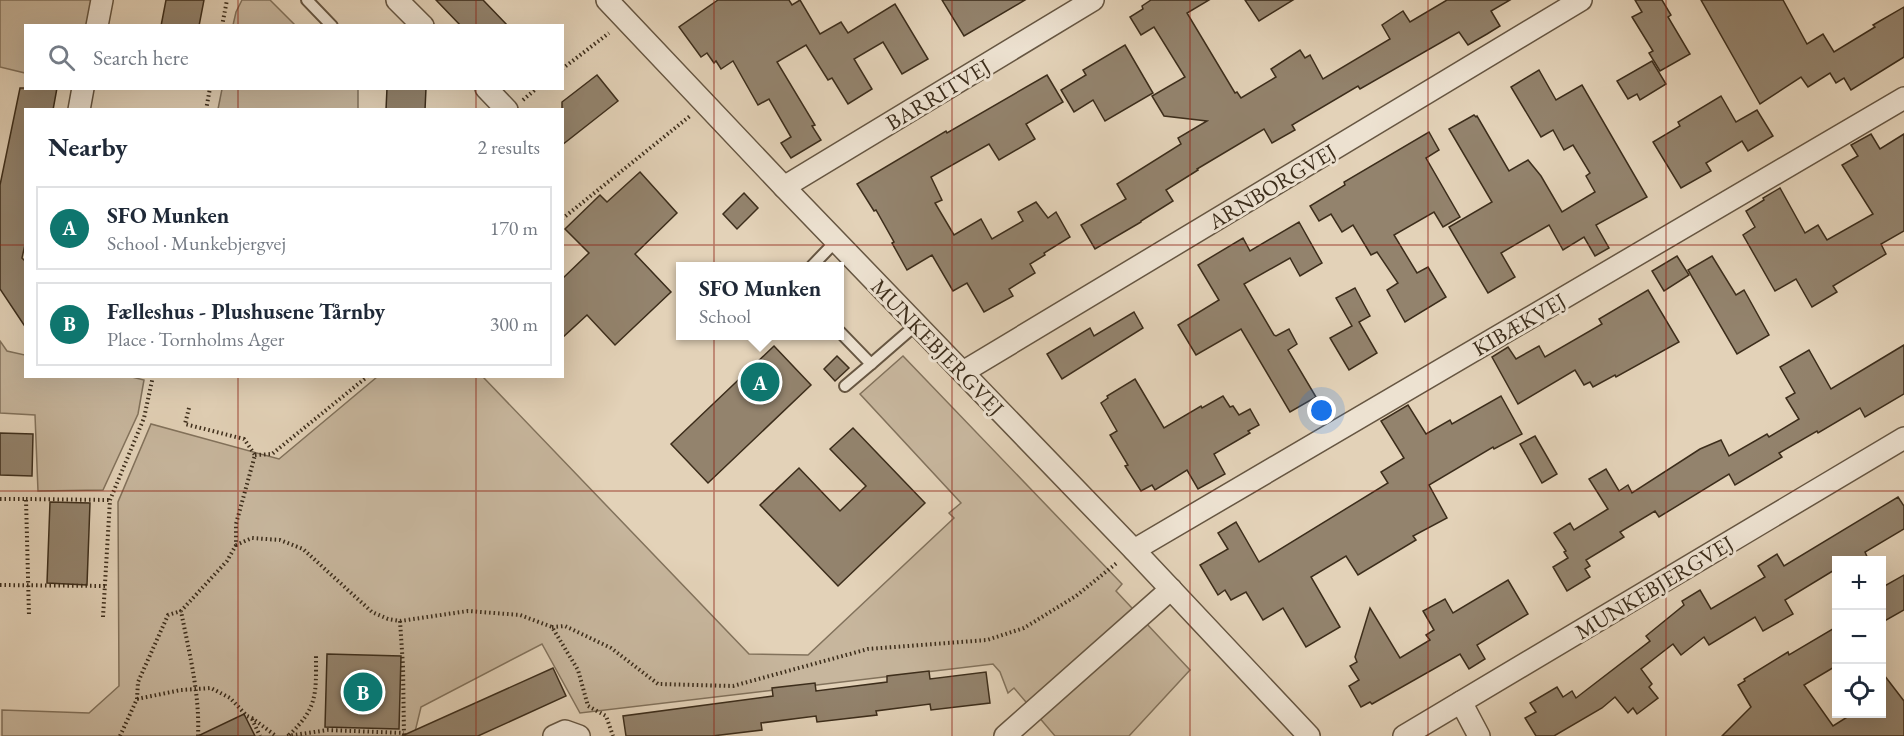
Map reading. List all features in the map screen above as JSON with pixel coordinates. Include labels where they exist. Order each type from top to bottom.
[{"type":"street","points":[[96,24],[102,0]]},
{"type":"street","points":[[397,0],[421,24]]},
{"type":"street","name":"MUNKEBJERGVEJ","points":[[607,0],[1309,736]]},
{"type":"street","name":"BARRITVEJ","points":[[784,187],[1093,0]]},
{"type":"street","name":"ARNBORGVEJ","points":[[963,372],[1581,0]]},
{"type":"street","points":[[488,90],[505,108]]},
{"type":"street","name":"KIBÆKVEJ","points":[[1134,550],[1904,98]]},
{"type":"street","name":"MUNKEBJERGVEJ","points":[[1404,736],[1904,438]]},
{"type":"street","points":[[1005,736],[1171,589]]},
{"type":"street","points":[[1461,702],[1479,736]]},
{"type":"street","points":[[554,736],[565,731],[579,736]]},
{"type":"lane","points":[[307,0],[330,24]]},
{"type":"lane","points":[[817,262],[836,241]]},
{"type":"lane","points":[[845,386],[917,324]]},
{"type":"lane","points":[[844,336],[871,363]]},
{"type":"path","points":[[222,24],[227,0]]},
{"type":"path","points":[[564,67],[625,20]]},
{"type":"path","points":[[206,108],[210,90]]},
{"type":"path","points":[[564,217],[705,104]]},
{"type":"path","points":[[103,617],[110,500],[144,418],[153,378]]},
{"type":"path","points":[[255,455],[272,454],[366,378]]},
{"type":"path","points":[[189,408],[184,424],[244,440],[255,455]]},
{"type":"path","points":[[120,736],[137,699],[138,682],[168,615],[181,611],[227,561],[236,545],[236,524],[255,455]]},
{"type":"path","points":[[26,499],[29,616]]},
{"type":"path","points":[[0,500],[110,500]]},
{"type":"path","points":[[236,545],[252,538],[280,540],[303,549],[372,612],[388,619],[400,621],[468,611],[520,615],[552,627],[565,626],[611,648],[658,684],[733,686],[868,649],[987,640],[1024,628],[1076,596],[1134,550]]},
{"type":"path","points":[[0,585],[105,586]]},
{"type":"path","points":[[181,611],[196,688],[199,715],[198,736]]},
{"type":"path","points":[[286,736],[328,730],[404,735],[400,621]]},
{"type":"path","points":[[552,627],[578,670],[588,706],[606,716],[613,736]]},
{"type":"path","points":[[286,736],[308,715],[316,694],[316,656]]},
{"type":"path","points":[[137,699],[196,688],[211,688],[230,698],[247,716],[276,736]]},
{"type":"path","points":[[252,718],[260,736]]},
{"type":"shaded area","points":[[0,0],[92,0],[87,24],[24,24],[24,73],[0,67]]},
{"type":"shaded area","points":[[242,0],[270,0],[294,24],[233,24]]},
{"type":"shaded area","points":[[222,90],[358,90],[358,108],[218,108]]},
{"type":"shaded area","points":[[0,341],[7,351],[24,355],[24,378],[136,378],[144,380],[138,414],[103,490],[38,491],[35,415],[0,413]]},
{"type":"shaded area","points":[[903,356],[1122,584],[1116,591],[1190,670],[1129,736],[1055,736],[1014,688],[1008,693],[1000,672],[993,664],[580,713],[542,644],[421,707],[414,736],[2,736],[2,710],[89,713],[119,686],[118,502],[151,424],[279,459],[376,378],[484,378],[749,654],[808,655],[954,518],[949,513],[961,503],[860,394]]},
{"type":"building","points":[[166,0],[204,0],[199,24],[161,24]]},
{"type":"building","points":[[436,0],[483,0],[506,24],[459,24]]},
{"type":"building","points":[[718,0],[789,0],[792,5],[800,0],[820,34],[841,22],[848,33],[895,4],[928,59],[902,74],[883,42],[854,59],[872,89],[848,104],[832,78],[828,80],[806,45],[777,62],[815,125],[812,126],[821,140],[791,158],[781,143],[791,137],[769,99],[758,105],[733,61],[721,69],[707,53],[701,57],[679,27]]},
{"type":"building","points":[[942,0],[1025,0],[964,36]]},
{"type":"building","points":[[1151,0],[1209,0],[1187,13],[1235,93],[1237,92],[1241,98],[1276,77],[1271,69],[1300,50],[1305,58],[1310,55],[1323,79],[1390,39],[1382,25],[1403,11],[1410,22],[1447,0],[1510,0],[1491,11],[1500,26],[1487,34],[1468,45],[1459,32],[1360,89],[1358,86],[1292,125],[1295,130],[1272,143],[1264,129],[1166,190],[1173,201],[1095,249],[1081,225],[1126,199],[1117,184],[1181,144],[1178,138],[1207,121],[1164,116],[1152,96],[1185,77],[1154,27],[1141,35],[1130,17],[1143,9],[1142,6]]},
{"type":"building","points":[[1245,0],[1293,0],[1259,21]]},
{"type":"building","points":[[1635,0],[1662,0],[1671,15],[1668,17],[1690,54],[1660,71],[1649,53],[1653,51],[1632,17],[1642,12]]},
{"type":"building","points":[[1701,0],[1783,0],[1807,44],[1823,34],[1834,52],[1904,7],[1904,57],[1851,90],[1844,78],[1836,83],[1830,73],[1808,87],[1801,77],[1760,104]]},
{"type":"building","points":[[1125,45],[1153,93],[1105,121],[1093,100],[1074,112],[1061,90],[1086,75],[1083,70]]},
{"type":"building","points":[[1652,61],[1666,84],[1640,100],[1637,94],[1628,99],[1617,81]]},
{"type":"building","points":[[1539,70],[1556,100],[1582,85],[1647,197],[1596,225],[1609,248],[1595,256],[1584,237],[1563,250],[1549,225],[1501,253],[1515,277],[1488,293],[1449,227],[1492,202],[1449,129],[1474,115],[1477,116],[1509,171],[1528,160],[1541,176],[1562,212],[1595,192],[1586,176],[1590,173],[1573,145],[1564,150],[1553,130],[1541,137],[1511,87]]},
{"type":"building","points":[[597,75],[618,101],[564,143],[562,102]]},
{"type":"building","points":[[1047,75],[1063,102],[1026,124],[1035,139],[999,160],[989,144],[931,177],[942,200],[935,203],[954,235],[981,219],[992,239],[1023,221],[1018,212],[1036,202],[1048,218],[1056,212],[1070,237],[1030,264],[1035,273],[1009,289],[1013,296],[984,312],[967,283],[953,291],[932,255],[907,270],[876,210],[874,211],[857,184]]},
{"type":"building","points":[[20,88],[57,90],[53,108],[24,108],[24,249],[22,258],[24,260],[24,325],[0,289],[0,185]]},
{"type":"building","points":[[387,90],[426,90],[425,108],[386,108]]},
{"type":"building","points":[[1721,96],[1736,122],[1757,110],[1773,136],[1748,151],[1742,141],[1706,163],[1711,171],[1681,188],[1653,142],[1680,126],[1678,122]]},
{"type":"building","points":[[1429,132],[1439,150],[1426,158],[1460,217],[1443,227],[1434,212],[1394,235],[1417,273],[1428,267],[1446,297],[1405,322],[1387,290],[1398,283],[1377,252],[1371,255],[1353,225],[1342,232],[1331,214],[1319,221],[1310,206],[1345,185],[1344,182]]},
{"type":"building","points":[[1871,134],[1880,149],[1904,134],[1904,231],[1881,244],[1886,254],[1833,286],[1837,292],[1812,307],[1796,279],[1775,291],[1743,235],[1755,227],[1746,211],[1780,188],[1805,233],[1818,225],[1827,240],[1873,214],[1842,165],[1858,156],[1851,145]]},
{"type":"building","points":[[640,172],[677,213],[635,254],[671,292],[615,345],[587,315],[564,336],[564,277],[589,253],[565,229],[600,195],[607,202]]},
{"type":"building","points":[[744,193],[758,208],[737,229],[723,214]]},
{"type":"building","points":[[1299,222],[1322,263],[1300,276],[1290,258],[1244,284],[1274,335],[1289,329],[1297,344],[1288,350],[1316,397],[1290,412],[1241,329],[1196,355],[1178,325],[1219,300],[1198,265],[1243,238],[1250,251]]},
{"type":"building","points":[[1677,256],[1689,275],[1664,291],[1652,271]]},
{"type":"building","points":[[1712,256],[1736,295],[1744,290],[1769,335],[1737,354],[1688,270]]},
{"type":"building","points":[[1355,288],[1370,316],[1359,322],[1377,353],[1349,370],[1330,338],[1352,326],[1336,298]]},
{"type":"building","points":[[1648,290],[1679,342],[1616,377],[1615,375],[1593,387],[1590,382],[1584,385],[1575,370],[1518,404],[1492,357],[1508,347],[1516,359],[1539,346],[1545,357],[1602,324],[1599,319]]},
{"type":"building","points":[[1134,312],[1143,328],[1062,379],[1047,354],[1090,328],[1094,336]]},
{"type":"building","points":[[1904,345],[1904,394],[1865,417],[1860,408],[1818,433],[1817,431],[1779,453],[1782,457],[1735,485],[1729,474],[1659,517],[1655,511],[1620,532],[1624,537],[1586,560],[1590,566],[1585,569],[1590,577],[1567,591],[1553,567],[1568,558],[1554,533],[1570,523],[1574,530],[1608,509],[1589,479],[1606,469],[1619,491],[1628,485],[1632,493],[1700,449],[1721,440],[1729,456],[1767,434],[1769,437],[1799,419],[1786,398],[1795,393],[1780,367],[1809,350],[1831,389]]},
{"type":"building","points":[[774,346],[811,385],[708,483],[671,444]]},
{"type":"building","points":[[837,356],[849,368],[835,381],[824,369]]},
{"type":"building","points":[[1135,379],[1164,428],[1223,396],[1239,415],[1250,409],[1259,425],[1248,431],[1250,433],[1214,454],[1225,474],[1198,489],[1187,470],[1155,490],[1152,485],[1141,491],[1125,466],[1128,465],[1110,435],[1117,431],[1101,403],[1108,398],[1107,396]]},
{"type":"building","points":[[1501,396],[1522,434],[1494,449],[1493,447],[1429,485],[1447,518],[1413,536],[1416,540],[1358,575],[1346,556],[1311,577],[1340,627],[1306,647],[1283,608],[1263,620],[1246,592],[1231,600],[1225,590],[1218,595],[1200,565],[1228,549],[1218,533],[1236,522],[1259,562],[1388,483],[1381,472],[1404,458],[1381,421],[1408,405],[1426,434],[1450,420],[1452,424]]},
{"type":"building","points":[[853,428],[925,503],[838,586],[760,505],[799,468],[840,511],[866,486],[830,449]]},
{"type":"building","points":[[0,433],[33,434],[32,476],[0,475]]},
{"type":"building","points":[[1535,436],[1557,474],[1542,483],[1520,444]]},
{"type":"building","points":[[1898,497],[1904,506],[1904,529],[1865,552],[1867,556],[1832,556],[1832,571],[1785,600],[1793,614],[1763,631],[1755,617],[1709,645],[1704,637],[1681,655],[1673,644],[1641,669],[1652,684],[1649,687],[1658,698],[1637,714],[1633,708],[1628,713],[1615,697],[1602,708],[1554,736],[1536,736],[1525,718],[1536,712],[1530,703],[1557,687],[1563,697],[1572,691],[1576,698],[1650,641],[1646,636],[1684,605],[1682,601],[1700,590],[1711,609],[1765,577],[1758,566],[1777,554],[1784,566]]},
{"type":"building","points":[[50,502],[90,503],[87,585],[47,583]]},
{"type":"building","points":[[1904,575],[1904,610],[1886,620],[1886,610],[1886,585]]},
{"type":"building","points":[[1508,580],[1528,614],[1477,645],[1485,659],[1469,669],[1460,654],[1372,704],[1370,702],[1361,707],[1349,686],[1359,680],[1350,666],[1357,662],[1355,657],[1370,608],[1400,658],[1430,640],[1426,635],[1434,630],[1423,611],[1445,599],[1453,613]]},
{"type":"building","points":[[1832,629],[1832,668],[1804,685],[1833,726],[1846,718],[1886,718],[1886,678],[1904,701],[1904,736],[1722,736],[1751,707],[1738,685],[1788,652],[1789,655]]},
{"type":"building","points":[[327,654],[401,656],[399,729],[325,727]]},
{"type":"building","points":[[553,668],[566,696],[478,736],[402,736]]},
{"type":"building","points":[[929,671],[930,679],[986,672],[990,703],[931,710],[930,704],[876,711],[877,715],[817,722],[816,716],[761,723],[762,730],[712,736],[626,736],[623,716],[773,696],[772,688],[815,683],[816,691],[887,682],[887,676]]},
{"type":"building","points":[[244,714],[255,736],[198,736]]},
{"type":"place","name":"SFO Munken","points":[[760,382]]},
{"type":"place","name":"Fælleshus - Plushusene Tårnby","points":[[363,692]]}]
